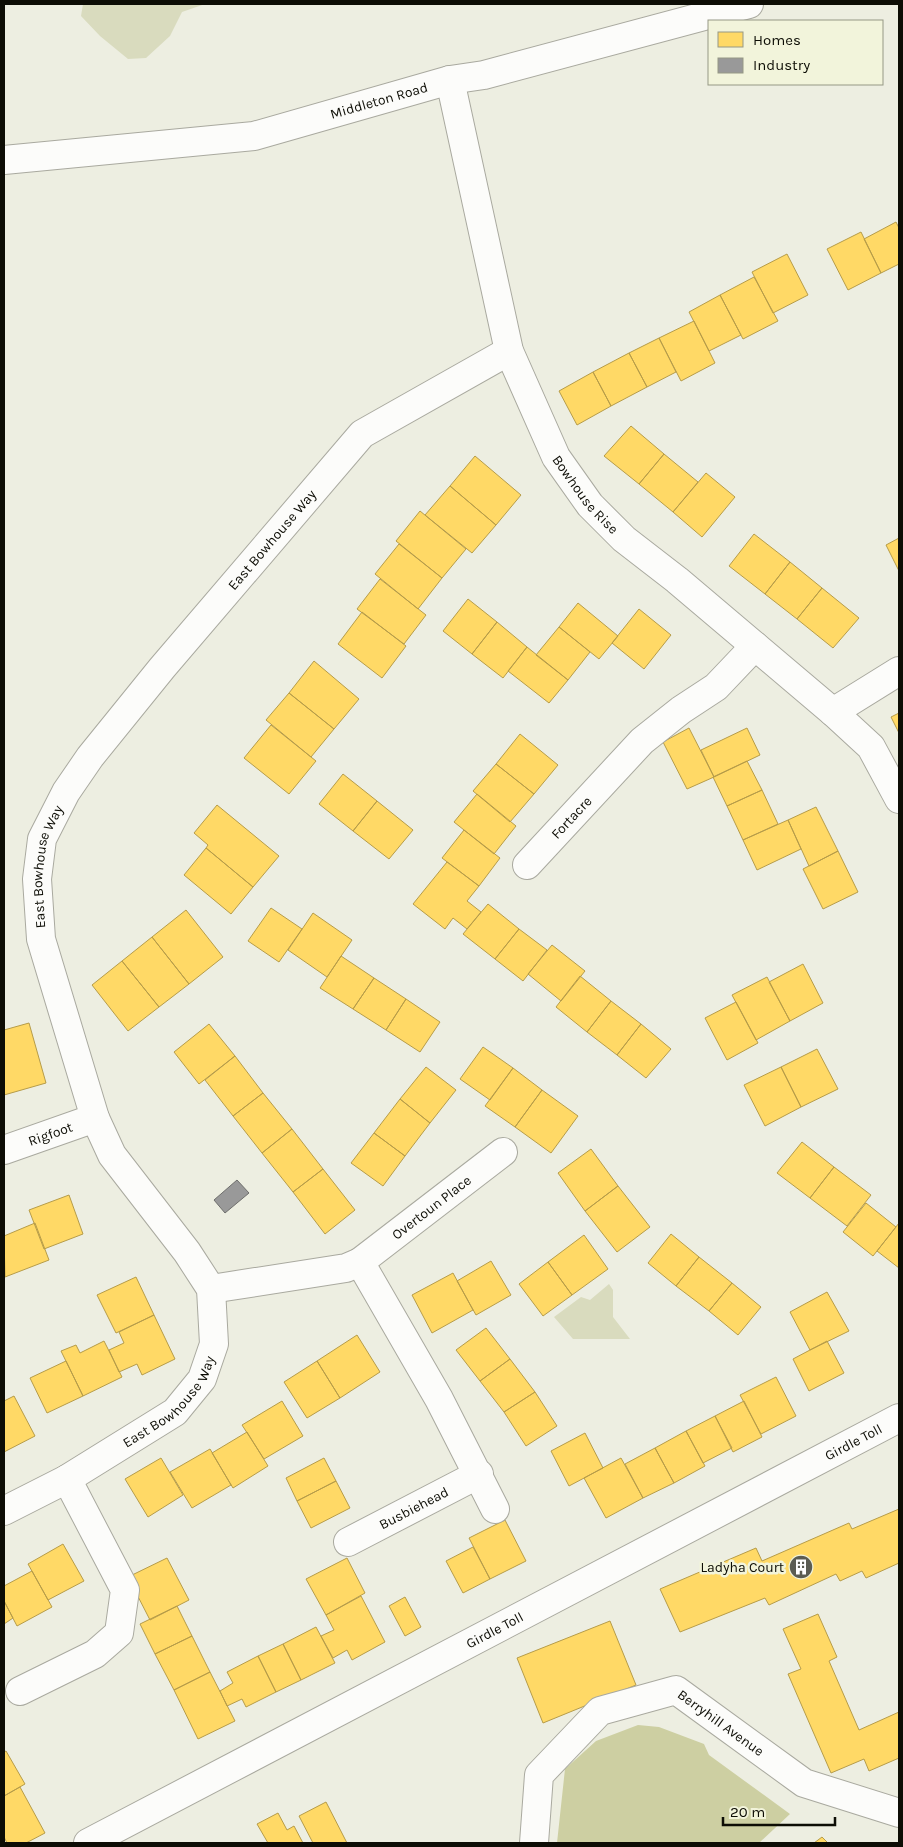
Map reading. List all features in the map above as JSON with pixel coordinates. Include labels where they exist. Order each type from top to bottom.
[{"type":"street","name":"Middleton Road","points":[[4,160],[254,136],[450,80],[484,75],[749,4]]},
{"type":"street","name":"Bowhouse Rise","points":[[450,80],[509,351],[556,457],[590,505],[624,539],[677,580],[833,712],[871,747],[899,799]]},
{"type":"street","name":"East Bowhouse Way","points":[[4,1510],[67,1479],[175,1412],[202,1378],[214,1344],[211,1290],[187,1252],[112,1155],[95,1118],[41,938],[37,879],[42,839],[66,792],[90,757],[162,668],[362,434],[509,351]]},
{"type":"street","name":"Fortacre","points":[[527,865],[642,741],[681,710],[716,687],[755,646]]},
{"type":"street","points":[[833,712],[899,671]]},
{"type":"street","name":"Rigfoot","points":[[4,1150],[95,1118]]},
{"type":"street","name":"Overtoun Place","points":[[211,1290],[346,1268],[360,1262],[503,1152]]},
{"type":"street","points":[[360,1262],[439,1399],[479,1474],[495,1509]]},
{"type":"street","name":"Girdle Toll","points":[[88,1843],[899,1418]]},
{"type":"street","name":"Busbiehead","points":[[348,1542],[479,1474]]},
{"type":"street","points":[[20,1691],[96,1654],[120,1633],[125,1590],[67,1479]]},
{"type":"street","name":"Berryhill Avenue","points":[[534,1843],[539,1775],[600,1711],[676,1690],[804,1783],[899,1813]]},
{"type":"green space","points":[[83,4],[205,4],[182,12],[170,36],[146,58],[128,59],[100,36],[81,16]]},
{"type":"green space","points":[[609,1284],[613,1290],[613,1317],[630,1339],[573,1339],[554,1317],[581,1297],[590,1300]]},
{"type":"green space","points":[[638,1725],[659,1727],[704,1744],[709,1755],[790,1814],[759,1843],[557,1843],[565,1769],[596,1741]]},
{"type":"building: Homes","points":[[896,222],[899,228],[899,264],[881,273],[864,239]]},
{"type":"building: Homes","points":[[861,232],[881,273],[848,290],[827,249]]},
{"type":"building: Homes","points":[[787,254],[808,295],[773,313],[752,272]]},
{"type":"building: Homes","points":[[754,277],[778,321],[743,339],[720,295]]},
{"type":"building: Homes","points":[[720,295],[741,335],[709,351],[689,312]]},
{"type":"building: Homes","points":[[694,321],[715,363],[681,381],[659,338]]},
{"type":"building: Homes","points":[[659,338],[676,372],[647,387],[629,353]]},
{"type":"building: Homes","points":[[629,353],[647,387],[611,406],[593,372]]},
{"type":"building: Homes","points":[[593,372],[611,406],[577,425],[559,391]]},
{"type":"building: Homes","points":[[631,426],[664,454],[639,484],[604,456]]},
{"type":"building: Homes","points":[[664,454],[698,482],[673,512],[639,484]]},
{"type":"building: Homes","points":[[475,456],[521,495],[496,525],[450,486]]},
{"type":"building: Homes","points":[[706,473],[735,497],[702,537],[673,512]]},
{"type":"building: Homes","points":[[450,486],[496,525],[472,553],[425,515]]},
{"type":"building: Homes","points":[[420,511],[466,549],[442,578],[396,541]]},
{"type":"building: Homes","points":[[754,534],[790,562],[765,594],[729,566]]},
{"type":"building: Homes","points":[[899,538],[899,571],[886,545]]},
{"type":"building: Homes","points":[[399,544],[442,578],[418,609],[375,574]]},
{"type":"building: Homes","points":[[790,562],[822,588],[797,619],[765,594]]},
{"type":"building: Homes","points":[[380,579],[426,615],[404,644],[357,609]]},
{"type":"building: Homes","points":[[822,588],[859,618],[833,648],[797,619]]},
{"type":"building: Homes","points":[[468,599],[497,622],[472,654],[443,631]]},
{"type":"building: Homes","points":[[578,603],[618,636],[599,659],[559,627]]},
{"type":"building: Homes","points":[[639,609],[671,635],[644,669],[612,643]]},
{"type":"building: Homes","points":[[362,612],[406,646],[382,678],[338,644]]},
{"type":"building: Homes","points":[[497,622],[527,647],[503,678],[472,654]]},
{"type":"building: Homes","points":[[559,627],[590,652],[568,680],[536,655]]},
{"type":"building: Homes","points":[[527,647],[568,680],[549,703],[508,671]]},
{"type":"building: Homes","points":[[314,661],[359,699],[334,729],[289,693]]},
{"type":"building: Homes","points":[[289,693],[334,729],[311,757],[266,720]]},
{"type":"building: Homes","points":[[899,713],[899,733],[891,717]]},
{"type":"building: Homes","points":[[271,725],[316,761],[289,794],[244,758]]},
{"type":"building: Homes","points":[[689,728],[714,777],[687,789],[663,742]]},
{"type":"building: Homes","points":[[747,728],[760,755],[714,777],[701,750]]},
{"type":"building: Homes","points":[[520,734],[558,765],[534,794],[496,764]]},
{"type":"building: Homes","points":[[747,761],[762,790],[727,806],[713,777]]},
{"type":"building: Homes","points":[[496,764],[534,794],[510,822],[473,791]]},
{"type":"building: Homes","points":[[343,774],[377,801],[353,831],[319,804]]},
{"type":"building: Homes","points":[[762,790],[778,824],[743,840],[727,806]]},
{"type":"building: Homes","points":[[477,794],[516,826],[494,854],[454,822]]},
{"type":"building: Homes","points":[[377,801],[413,830],[389,859],[353,831]]},
{"type":"building: Homes","points":[[217,805],[279,856],[253,887],[206,848],[208,845],[194,833]]},
{"type":"building: Homes","points":[[816,807],[838,851],[809,866],[788,820]]},
{"type":"building: Homes","points":[[788,820],[801,849],[757,870],[743,840]]},
{"type":"building: Homes","points":[[464,830],[500,858],[479,886],[442,858]]},
{"type":"building: Homes","points":[[206,848],[253,887],[231,914],[184,875]]},
{"type":"building: Homes","points":[[838,851],[858,892],[823,909],[803,869]]},
{"type":"building: Homes","points":[[447,862],[479,886],[467,901],[481,912],[467,929],[453,918],[445,929],[413,904]]},
{"type":"building: Homes","points":[[488,904],[519,929],[495,959],[463,934]]},
{"type":"building: Homes","points":[[271,908],[302,929],[279,962],[248,941]]},
{"type":"building: Homes","points":[[186,910],[223,957],[189,984],[152,937]]},
{"type":"building: Homes","points":[[313,913],[352,940],[327,977],[288,950]]},
{"type":"building: Homes","points":[[519,929],[547,950],[523,981],[495,959]]},
{"type":"building: Homes","points":[[152,937],[189,984],[159,1007],[122,961]]},
{"type":"building: Homes","points":[[552,945],[585,971],[561,1001],[528,974]]},
{"type":"building: Homes","points":[[341,956],[374,978],[353,1009],[320,988]]},
{"type":"building: Homes","points":[[122,961],[159,1007],[128,1031],[92,985]]},
{"type":"building: Homes","points":[[803,964],[823,1003],[790,1021],[769,982]]},
{"type":"building: Homes","points":[[580,976],[611,1001],[587,1032],[556,1007]]},
{"type":"building: Homes","points":[[767,977],[790,1021],[756,1040],[732,995]]},
{"type":"building: Homes","points":[[374,978],[406,999],[386,1030],[353,1009]]},
{"type":"building: Homes","points":[[406,999],[440,1022],[420,1052],[386,1030]]},
{"type":"building: Homes","points":[[611,1001],[641,1024],[617,1055],[587,1032]]},
{"type":"building: Homes","points":[[736,1002],[758,1043],[727,1060],[705,1018]]},
{"type":"building: Homes","points":[[29,1023],[46,1083],[4,1095],[4,1030]]},
{"type":"building: Homes","points":[[209,1024],[235,1056],[199,1084],[174,1052]]},
{"type":"building: Homes","points":[[641,1024],[671,1049],[646,1078],[617,1055]]},
{"type":"building: Homes","points":[[483,1047],[513,1068],[490,1100],[460,1079]]},
{"type":"building: Homes","points":[[817,1049],[838,1089],[801,1107],[781,1067]]},
{"type":"building: Homes","points":[[235,1056],[263,1093],[233,1116],[205,1080]]},
{"type":"building: Homes","points":[[426,1067],[456,1090],[430,1123],[400,1099]]},
{"type":"building: Homes","points":[[781,1067],[801,1107],[765,1126],[744,1085]]},
{"type":"building: Homes","points":[[513,1068],[542,1090],[515,1127],[485,1106]]},
{"type":"building: Homes","points":[[542,1090],[578,1116],[551,1153],[515,1127]]},
{"type":"building: Homes","points":[[263,1093],[292,1129],[262,1153],[233,1116]]},
{"type":"building: Homes","points":[[400,1099],[430,1123],[405,1156],[374,1133]]},
{"type":"building: Homes","points":[[292,1129],[323,1169],[293,1192],[262,1153]]},
{"type":"building: Homes","points":[[374,1133],[405,1156],[383,1186],[351,1163]]},
{"type":"building: Homes","points":[[802,1142],[834,1167],[810,1198],[777,1173]]},
{"type":"building: Homes","points":[[591,1149],[618,1186],[585,1211],[558,1173]]},
{"type":"building: Homes","points":[[834,1167],[871,1195],[847,1226],[810,1198]]},
{"type":"building: Homes","points":[[323,1169],[355,1210],[325,1234],[293,1192]]},
{"type":"building: Homes","points":[[618,1186],[650,1227],[617,1252],[585,1211]]},
{"type":"building: Homes","points":[[69,1195],[83,1234],[44,1249],[29,1210]]},
{"type":"building: Homes","points":[[866,1203],[896,1227],[873,1256],[843,1232]]},
{"type":"building: Homes","points":[[35,1223],[49,1260],[5,1277],[4,1236]]},
{"type":"building: Homes","points":[[899,1223],[899,1268],[877,1251]]},
{"type":"building: Homes","points":[[671,1234],[699,1257],[676,1286],[648,1263]]},
{"type":"building: Homes","points":[[584,1235],[608,1269],[572,1295],[548,1262]]},
{"type":"building: Homes","points":[[699,1257],[732,1283],[709,1311],[676,1286]]},
{"type":"building: Homes","points":[[491,1261],[511,1295],[476,1315],[457,1281]]},
{"type":"building: Homes","points":[[548,1262],[572,1295],[543,1316],[519,1284]]},
{"type":"building: Homes","points":[[453,1273],[473,1310],[432,1333],[412,1295]]},
{"type":"building: Homes","points":[[136,1277],[154,1315],[116,1333],[97,1295]]},
{"type":"building: Homes","points":[[732,1283],[761,1307],[738,1335],[709,1311]]},
{"type":"building: Homes","points":[[827,1292],[849,1331],[810,1350],[790,1312]]},
{"type":"building: Homes","points":[[154,1315],[175,1359],[142,1375],[137,1364],[119,1372],[109,1350],[124,1343],[119,1332]]},
{"type":"building: Homes","points":[[486,1328],[510,1359],[480,1381],[456,1350]]},
{"type":"building: Homes","points":[[357,1335],[380,1372],[340,1398],[317,1361]]},
{"type":"building: Homes","points":[[104,1341],[122,1377],[83,1396],[61,1351],[76,1345],[80,1353]]},
{"type":"building: Homes","points":[[827,1341],[844,1373],[809,1391],[793,1359]]},
{"type":"building: Homes","points":[[510,1359],[535,1392],[504,1412],[480,1381]]},
{"type":"building: Homes","points":[[66,1361],[83,1396],[47,1413],[30,1378]]},
{"type":"building: Homes","points":[[317,1361],[340,1398],[307,1418],[284,1382]]},
{"type":"building: Homes","points":[[776,1377],[796,1416],[761,1434],[740,1395]]},
{"type":"building: Homes","points":[[535,1392],[557,1426],[526,1446],[504,1412]]},
{"type":"building: Homes","points":[[14,1396],[35,1436],[4,1452],[4,1401]]},
{"type":"building: Homes","points":[[282,1401],[303,1436],[264,1459],[242,1425]]},
{"type":"building: Homes","points":[[744,1401],[762,1437],[733,1452],[715,1416]]},
{"type":"building: Homes","points":[[715,1416],[732,1448],[703,1463],[686,1431]]},
{"type":"building: Homes","points":[[686,1431],[705,1466],[674,1483],[655,1448]]},
{"type":"building: Homes","points":[[247,1432],[268,1466],[233,1488],[212,1453]]},
{"type":"building: Homes","points":[[585,1433],[603,1468],[569,1486],[551,1451]]},
{"type":"building: Homes","points":[[655,1448],[674,1483],[643,1498],[625,1464]]},
{"type":"building: Homes","points":[[210,1449],[231,1485],[192,1508],[170,1472]]},
{"type":"building: Homes","points":[[161,1458],[183,1495],[148,1517],[125,1479]]},
{"type":"building: Homes","points":[[324,1458],[336,1481],[297,1501],[286,1478]]},
{"type":"building: Homes","points":[[621,1458],[643,1498],[606,1518],[584,1478]]},
{"type":"building: Homes","points":[[336,1481],[350,1508],[311,1528],[297,1501]]},
{"type":"building: Homes","name":"Ladyha Court","points":[[899,1509],[899,1563],[866,1578],[862,1571],[840,1581],[836,1574],[769,1605],[765,1598],[680,1632],[660,1589],[756,1548],[762,1561],[849,1523],[852,1529]]},
{"type":"building: Homes","points":[[505,1520],[526,1561],[490,1579],[469,1538]]},
{"type":"building: Homes","points":[[63,1544],[84,1581],[48,1600],[28,1564]]},
{"type":"building: Homes","points":[[473,1547],[490,1579],[463,1593],[446,1561]]},
{"type":"building: Homes","points":[[167,1558],[189,1600],[150,1620],[128,1577]]},
{"type":"building: Homes","points":[[347,1558],[365,1593],[326,1615],[306,1579]]},
{"type":"building: Homes","points":[[32,1571],[52,1607],[17,1626],[4,1601],[4,1586]]},
{"type":"building: Homes","points":[[361,1596],[385,1642],[352,1660],[347,1650],[333,1658],[321,1636],[334,1630],[326,1615]]},
{"type":"building: Homes","points":[[405,1597],[421,1627],[405,1636],[389,1606]]},
{"type":"building: Homes","points":[[4,1601],[13,1618],[4,1624]]},
{"type":"building: Homes","points":[[177,1606],[192,1636],[155,1654],[140,1624]]},
{"type":"building: Homes","points":[[818,1614],[837,1657],[829,1661],[859,1730],[899,1712],[899,1758],[869,1771],[864,1759],[831,1773],[788,1674],[801,1669],[783,1629]]},
{"type":"building: Homes","points":[[610,1621],[636,1685],[543,1723],[517,1658]]},
{"type":"building: Homes","points":[[316,1627],[335,1663],[301,1680],[283,1644]]},
{"type":"building: Homes","points":[[192,1636],[210,1672],[174,1690],[155,1654]]},
{"type":"building: Homes","points":[[283,1644],[301,1680],[276,1692],[258,1656]]},
{"type":"building: Homes","points":[[258,1656],[276,1692],[246,1707],[242,1699],[227,1706],[220,1691],[233,1683],[227,1672]]},
{"type":"building: Homes","points":[[210,1672],[235,1721],[198,1739],[174,1690]]},
{"type":"building: Homes","points":[[6,1751],[25,1784],[4,1796],[4,1752]]},
{"type":"building: Homes","points":[[20,1787],[45,1833],[26,1843],[7,1843],[4,1837],[4,1796]]},
{"type":"building: Homes","points":[[326,1802],[347,1843],[313,1843],[299,1816]]},
{"type":"building: Homes","points":[[278,1813],[287,1830],[294,1826],[303,1843],[268,1843],[257,1824]]},
{"type":"building: Homes","points":[[822,1837],[828,1843],[814,1843]]},
{"type":"building: Industry","points":[[237,1180],[249,1193],[225,1213],[214,1200]]},
{"type":"place","name":"Ladyha Court","points":[[801,1567]]}]
